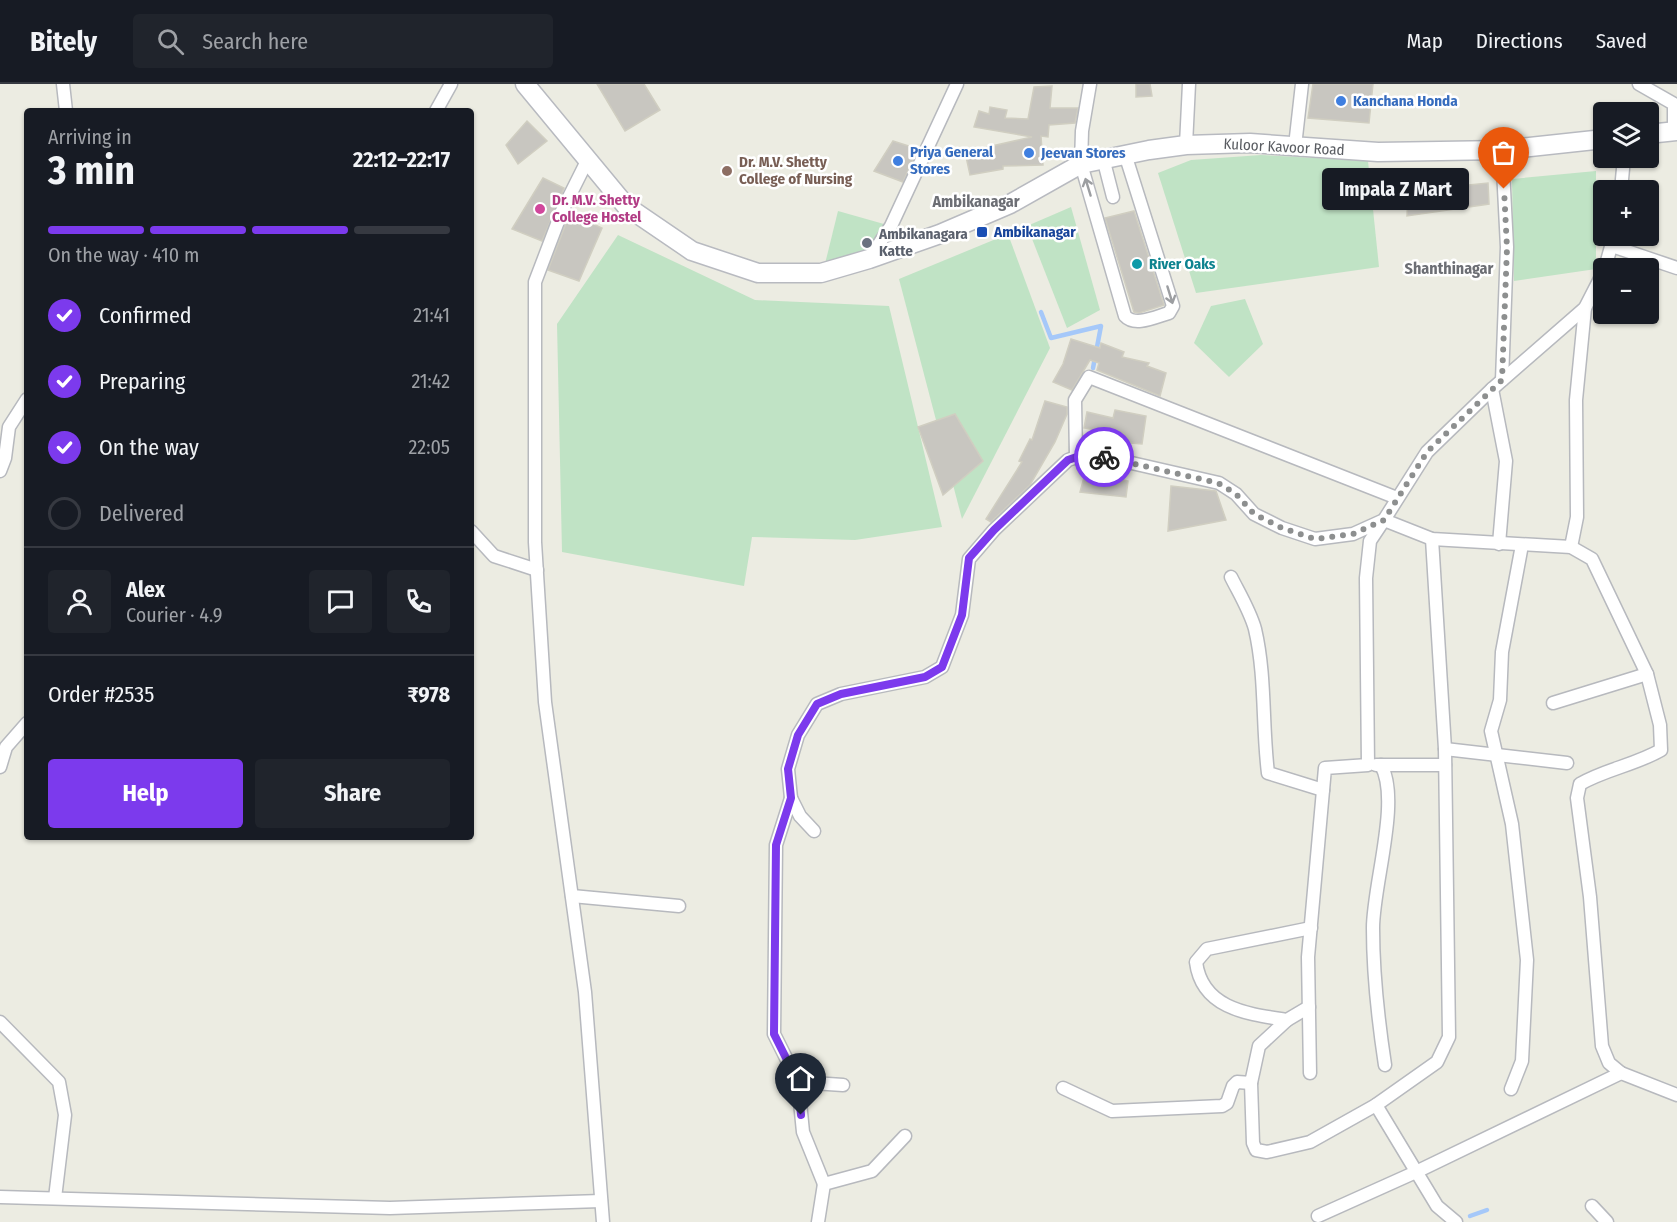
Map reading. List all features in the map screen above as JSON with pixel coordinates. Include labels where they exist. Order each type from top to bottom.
[{"type":"main road","name":"Kuloor Kavoor Road","points":[[525,84],[626,206],[692,251],[758,273],[821,273],[869,259],[940,234],[1010,204],[1081,164],[1125,154],[1186,145],[1250,142],[1378,152],[1502,150],[1593,140]]},
{"type":"main road","points":[[1659,134],[1675,132]]},
{"type":"street","points":[[63,84],[66,108]]},
{"type":"street","points":[[438,108],[451,84]]},
{"type":"street","points":[[869,259],[891,226],[957,84]]},
{"type":"street","points":[[1090,84],[1082,131],[1081,164],[1125,316],[1130,321],[1138,321],[1172,312],[1173,306],[1125,154]]},
{"type":"street","points":[[1186,145],[1189,84]]},
{"type":"street","points":[[1295,146],[1302,84]]},
{"type":"street","points":[[1639,84],[1674,104],[1675,132]]},
{"type":"street","points":[[1502,150],[1507,248],[1502,380]]},
{"type":"street","points":[[1103,158],[1113,197]]},
{"type":"street","points":[[587,161],[562,211],[535,282],[537,570],[545,702],[585,992],[603,1222]]},
{"type":"street","points":[[1625,246],[1677,268]]},
{"type":"street","points":[[1571,547],[1577,517],[1576,400],[1585,308],[1593,292]]},
{"type":"street","points":[[1385,1065],[1377,1010],[1373,926],[1388,807],[1388,777],[1375,765],[1366,579],[1370,541],[1427,452],[1492,389],[1585,308]]},
{"type":"street","points":[[1076,458],[1075,400],[1089,377],[1397,498]]},
{"type":"street","points":[[1492,389],[1506,461],[1499,544]]},
{"type":"street","points":[[0,471],[5,458],[9,427],[24,404]]},
{"type":"street","points":[[814,831],[800,816],[791,798],[788,769],[798,735],[817,704],[841,694],[925,677],[942,667],[962,615],[969,558],[994,530],[1068,460],[1088,453],[1218,483],[1236,494],[1254,514],[1282,528],[1315,539],[1353,534],[1384,520],[1432,539],[1522,546],[1571,547],[1592,559],[1647,674],[1660,725],[1661,750],[1642,761],[1580,784],[1577,798],[1590,897],[1602,1046],[1609,1063],[1621,1072],[1677,1095]]},
{"type":"street","points":[[474,534],[494,556],[537,570]]},
{"type":"street","points":[[1309,1007],[1287,1020],[1259,1046],[1251,1083],[1253,1143],[1256,1150],[1267,1152],[1310,1142],[1376,1105],[1437,1062],[1449,1038],[1445,749],[1432,539]]},
{"type":"street","points":[[1511,1089],[1522,1061],[1527,960],[1512,824],[1491,731],[1500,700],[1502,652],[1522,546]]},
{"type":"street","points":[[1232,577],[1255,627],[1264,706],[1263,733],[1268,773],[1323,790]]},
{"type":"street","points":[[1553,703],[1647,674]]},
{"type":"street","points":[[0,767],[6,747],[24,726]]},
{"type":"street","points":[[1445,749],[1497,757],[1567,763]]},
{"type":"street","points":[[1310,1073],[1311,928],[1325,768],[1445,765]]},
{"type":"street","points":[[791,798],[776,845],[774,1034],[798,1082],[803,1132],[824,1184],[818,1222]]},
{"type":"street","points":[[572,896],[679,906]]},
{"type":"street","points":[[1287,1020],[1242,1013],[1223,1004],[1198,978],[1196,962],[1207,950],[1311,928]]},
{"type":"street","points":[[0,1022],[59,1082],[65,1115],[55,1198]]},
{"type":"street","points":[[1318,1216],[1416,1172],[1621,1072]]},
{"type":"street","points":[[798,1082],[843,1085]]},
{"type":"street","points":[[1063,1088],[1112,1111],[1144,1111],[1222,1106],[1227,1103],[1233,1086],[1237,1082],[1251,1083]]},
{"type":"street","points":[[1376,1105],[1437,1206],[1456,1222]]},
{"type":"street","points":[[824,1184],[872,1171],[905,1136]]},
{"type":"street","points":[[0,1197],[390,1208],[601,1201]]},
{"type":"street","points":[[1592,1206],[1607,1222]]},
{"type":"green space","points":[[1261,155],[1368,161],[1379,267],[1196,293],[1158,173],[1191,160]]},
{"type":"green space","points":[[1596,171],[1596,180],[1593,180],[1593,246],[1596,246],[1596,258],[1593,258],[1593,269],[1514,281],[1512,179]]},
{"type":"green space","points":[[1071,207],[1100,310],[1067,328],[1027,226]]},
{"type":"green space","points":[[838,211],[891,226],[867,253],[824,268]]},
{"type":"green space","points":[[1008,234],[1050,348],[962,519],[899,279]]},
{"type":"green space","points":[[618,235],[755,300],[889,306],[942,527],[855,540],[752,537],[744,586],[562,552],[557,324]]},
{"type":"green space","points":[[1245,299],[1263,344],[1229,377],[1194,343],[1211,306]]},
{"type":"building","points":[[597,84],[644,84],[660,110],[625,131]]},
{"type":"building","points":[[1136,84],[1150,84],[1152,96],[1136,97]]},
{"type":"building","name":"Kanchana Honda","points":[[1313,84],[1373,84],[1369,123],[1308,118]]},
{"type":"building","points":[[1052,86],[1050,108],[1078,108],[1075,123],[1049,125],[1048,137],[1041,136],[1043,165],[1003,166],[1003,169],[970,175],[965,152],[1032,137],[974,127],[979,111],[989,114],[990,107],[1007,110],[1005,118],[1028,119],[1034,87]]},
{"type":"building","points":[[527,121],[547,141],[518,164],[506,145]]},
{"type":"building","name":"Priya General Stores","points":[[893,141],[918,149],[903,182],[874,171]]},
{"type":"building","name":"Dr. M.V. Shetty College Hostel","points":[[543,178],[564,188],[542,241],[512,229]]},
{"type":"building","points":[[1488,183],[1489,204],[1407,216],[1408,191]]},
{"type":"building","name":"River Oaks","points":[[1134,211],[1164,305],[1139,313],[1134,312],[1105,218]]},
{"type":"building","points":[[570,213],[602,228],[579,281],[548,270]]},
{"type":"building","points":[[1071,339],[1100,348],[1101,343],[1124,352],[1122,357],[1149,363],[1147,366],[1166,373],[1160,396],[1097,370],[1099,363],[1090,360],[1072,390],[1053,382],[1063,364]]},
{"type":"building","points":[[1045,401],[1067,407],[1067,414],[1055,442],[1030,485],[991,522],[986,519],[1022,462],[1019,461],[1030,439],[1032,440]]},
{"type":"building","points":[[1115,410],[1146,416],[1142,444],[1117,442],[1118,434],[1084,428],[1087,412],[1113,418]]},
{"type":"building","points":[[955,414],[983,461],[943,495],[918,427]]},
{"type":"building","points":[[1086,470],[1128,481],[1126,497],[1080,492]]},
{"type":"building","points":[[1171,486],[1216,491],[1226,520],[1168,531]]},
{"type":"waterway","points":[[1041,312],[1051,338],[1101,326],[1093,368]]},
{"type":"waterway","points":[[1470,1216],[1487,1210]]},
{"type":"way so far","points":[[1104,457],[1218,483],[1236,494],[1254,514],[1282,528],[1315,539],[1353,534],[1384,520],[1427,452],[1502,380],[1507,248],[1504,189]]},
{"type":"place","name":"Kanchana Honda","points":[[1341,101]]},
{"type":"place","name":"Jeevan Stores","points":[[1029,153]]},
{"type":"place","name":"Priya General Stores","points":[[898,161]]},
{"type":"place","name":"Dr. M.V. Shetty College of Nursing","points":[[727,171]]},
{"type":"place","name":"Impala Z Mart","points":[[1504,189]]},
{"type":"place","name":"Dr. M.V. Shetty College Hostel","points":[[540,209]]},
{"type":"place","name":"Ambikanagar","points":[[982,232]]},
{"type":"place","name":"Ambikanagara Katte","points":[[867,243]]},
{"type":"place","name":"River Oaks","points":[[1137,264]]},
{"type":"district","name":"Ambikanagar","points":[[976,201]]},
{"type":"district","name":"Shanthinagar","points":[[1449,268]]},
{"type":"route","points":[[801,1115],[798,1082],[774,1034],[776,845],[791,798],[788,769],[798,735],[817,704],[841,694],[925,677],[942,667],[962,615],[969,558],[994,530],[1068,460],[1088,453],[1104,457]]}]
